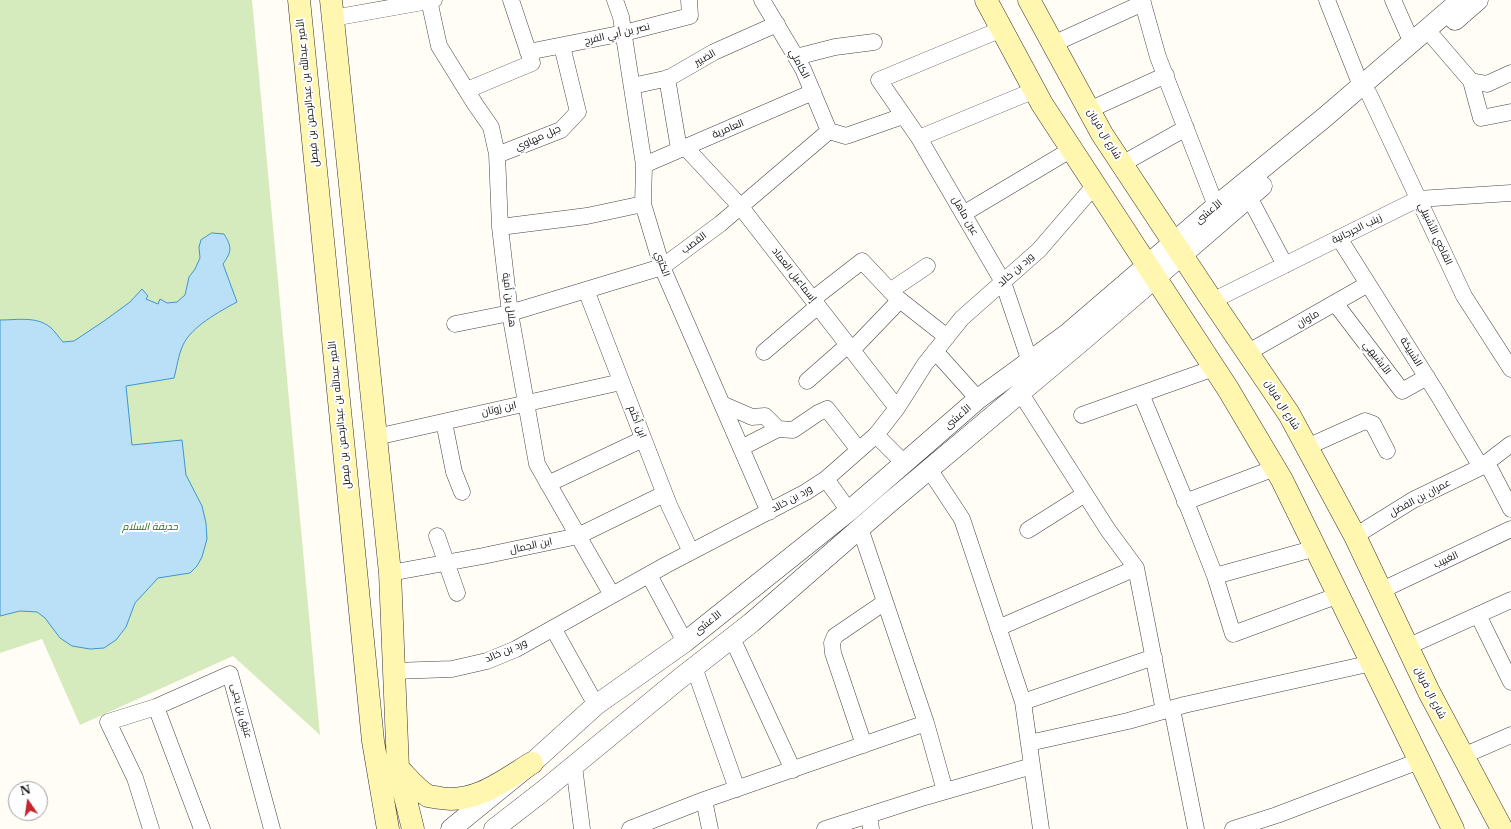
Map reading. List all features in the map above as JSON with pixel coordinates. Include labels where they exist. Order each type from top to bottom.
[{"type":"main road","name":"الأمير عبدالله بن عبدالرحمن بن فيصل","points":[[299,0],[373,741],[388,829]]},
{"type":"main road","points":[[986,0],[1035,90],[1214,368],[1275,468],[1340,595],[1453,829]]},
{"type":"main road","name":"شارع ال فريان","points":[[1029,0],[1102,134],[1212,301],[1289,414],[1355,536],[1428,692],[1502,829]]},
{"type":"main road","points":[[332,9],[390,573],[398,768],[413,829]]},
{"type":"main road","points":[[398,768],[413,784],[428,796],[450,799],[474,796],[490,789],[532,763]]},
{"type":"street","points":[[332,9],[430,0]]},
{"type":"street","name":"هلال بن أمية","points":[[430,0],[439,46],[491,127],[497,155],[500,227],[510,313],[537,464],[612,595]]},
{"type":"street","points":[[467,90],[532,63],[511,0]]},
{"type":"street","name":"الكتبي","points":[[615,0],[621,17],[624,33],[644,165],[643,204],[662,267],[769,512]]},
{"type":"street","name":"نصر بن أبي الفرج","points":[[528,52],[624,33],[690,16],[689,0]]},
{"type":"street","name":"الكاملي","points":[[762,0],[803,69],[829,131]]},
{"type":"street","name":"القاضي الأشبيلي","points":[[1327,0],[1365,90],[1464,296],[1511,369]]},
{"type":"street","points":[[1393,0],[1412,43]]},
{"type":"street","name":"الأعشى","points":[[452,829],[532,763],[596,705],[685,642],[849,511],[978,399],[1030,362],[1249,197],[1365,90],[1412,43],[1461,0]]},
{"type":"street","name":"الأعشى","points":[[1178,249],[1216,206],[1434,38],[1478,0]]},
{"type":"street","points":[[1053,44],[1142,1],[1158,57],[1216,206]]},
{"type":"street","name":"الضبير","points":[[632,86],[667,78],[714,52],[777,24]]},
{"type":"street","name":"عين ماهل","points":[[1002,29],[879,80],[919,138],[1003,282],[1030,362]]},
{"type":"street","points":[[1434,38],[1471,80],[1481,118],[1511,112]]},
{"type":"street","points":[[796,58],[835,47],[874,42]]},
{"type":"street","name":"جبل مهاوي","points":[[497,155],[561,130],[578,112],[562,46]]},
{"type":"street","points":[[1471,80],[1487,84],[1511,73]]},
{"type":"street","points":[[1089,110],[1166,75]]},
{"type":"street","points":[[667,78],[682,148]]},
{"type":"street","points":[[919,138],[1035,90]]},
{"type":"street","name":"العامرية","points":[[644,165],[813,92]]},
{"type":"street","points":[[829,131],[846,136],[904,116]]},
{"type":"street","points":[[1122,164],[1186,128]]},
{"type":"street","name":"القصب","points":[[455,324],[510,313],[662,267],[720,224],[829,131]]},
{"type":"street","name":"إسماعيل العماد","points":[[682,148],[740,206],[897,408]]},
{"type":"street","points":[[963,214],[1072,149]]},
{"type":"street","name":"ورد بن خالد","points":[[393,671],[452,669],[488,661],[516,649],[612,595],[806,492],[826,479],[876,435],[897,408],[925,364],[962,318],[1039,250],[1095,185]]},
{"type":"street","name":"زينب الجرجانية","points":[[1212,301],[1418,199],[1511,193]]},
{"type":"street","points":[[1249,197],[1285,265]]},
{"type":"street","points":[[500,227],[575,218],[643,204]]},
{"type":"street","name":"الشبيكة","points":[[1339,238],[1484,465]]},
{"type":"street","points":[[764,352],[815,303],[862,261],[895,296],[947,337]]},
{"type":"street","points":[[807,381],[850,348],[895,296],[927,266]]},
{"type":"street","name":"الأعشى","points":[[494,829],[574,766],[694,667],[751,623],[1020,392],[1151,271]]},
{"type":"street","name":"ماوان","points":[[1248,353],[1368,284]]},
{"type":"street","name":"ابن أكثم","points":[[586,290],[664,494],[692,552]]},
{"type":"street","name":"الأبشيهي","points":[[1335,303],[1402,391],[1427,377]]},
{"type":"street","points":[[936,352],[978,399]]},
{"type":"street","points":[[1082,416],[1214,368]]},
{"type":"street","name":"ابن زوتان","points":[[376,437],[621,382]]},
{"type":"street","points":[[1020,392],[1108,530],[1136,568],[1154,657],[1196,829]]},
{"type":"street","points":[[1141,394],[1215,576],[1233,634],[1340,595]]},
{"type":"street","points":[[722,404],[752,417],[765,416],[778,429]]},
{"type":"street","points":[[741,448],[778,429],[793,430],[818,413],[827,409],[859,450]]},
{"type":"street","points":[[1307,447],[1365,421],[1374,424],[1386,451]]},
{"type":"street","points":[[444,422],[454,472],[462,492]]},
{"type":"street","points":[[876,435],[904,462]]},
{"type":"street","points":[[548,484],[643,440]]},
{"type":"street","name":"عمران بن الفضل","points":[[1355,536],[1413,500],[1484,465],[1511,444]]},
{"type":"street","points":[[1484,465],[1511,509]]},
{"type":"street","points":[[1185,502],[1275,468]]},
{"type":"street","points":[[929,469],[962,519],[1023,702],[1041,829]]},
{"type":"street","points":[[826,479],[849,511]]},
{"type":"street","name":"ابن الجمال","points":[[390,573],[578,536],[664,494]]},
{"type":"street","points":[[1028,530],[1085,494]]},
{"type":"street","points":[[860,528],[926,724],[946,791]]},
{"type":"street","name":"الغبيب","points":[[1380,590],[1511,529]]},
{"type":"street","points":[[437,536],[457,593]]},
{"type":"street","points":[[1215,576],[1316,548]]},
{"type":"street","points":[[998,628],[1136,568]]},
{"type":"street","points":[[649,575],[685,642]]},
{"type":"street","points":[[1407,647],[1511,600]]},
{"type":"street","points":[[864,745],[833,653],[832,643],[835,636],[885,602]]},
{"type":"street","points":[[1478,615],[1511,682]]},
{"type":"street","points":[[553,628],[596,705]]},
{"type":"street","points":[[732,638],[793,770]]},
{"type":"street","points":[[1023,702],[1154,657]]},
{"type":"street","points":[[1029,743],[1372,664]]},
{"type":"street","points":[[694,667],[737,789]]},
{"type":"street","name":"عتيق بن يحيى","points":[[151,829],[135,778],[108,722],[156,707],[230,674],[272,829]]},
{"type":"street","points":[[156,707],[202,829]]},
{"type":"street","points":[[630,829],[704,800],[926,724]]},
{"type":"street","points":[[1463,756],[1511,735]]},
{"type":"street","points":[[1233,829],[1277,816],[1419,761]]},
{"type":"street","points":[[574,766],[582,829]]},
{"type":"street","points":[[825,829],[870,822],[946,791],[1032,766]]},
{"type":"street","points":[[704,800],[710,829]]},
{"type":"green space","name":"حديقة السلام","points":[[0,0],[252,0],[320,735],[233,656],[80,725],[42,639],[0,653]]},
{"type":"water","points":[[212,233],[224,234],[230,246],[228,256],[223,264],[237,302],[207,320],[187,338],[180,353],[174,378],[126,386],[132,445],[182,440],[186,475],[202,506],[206,523],[207,539],[202,557],[197,566],[190,573],[158,578],[135,603],[126,627],[116,640],[104,648],[90,649],[72,646],[60,638],[45,618],[37,612],[20,611],[0,616],[0,320],[26,319],[39,321],[54,330],[63,342],[74,341],[130,302],[142,289],[148,296],[146,299],[158,304],[160,299],[167,303],[177,302],[185,295],[189,277],[200,258],[199,247],[201,240]]}]
